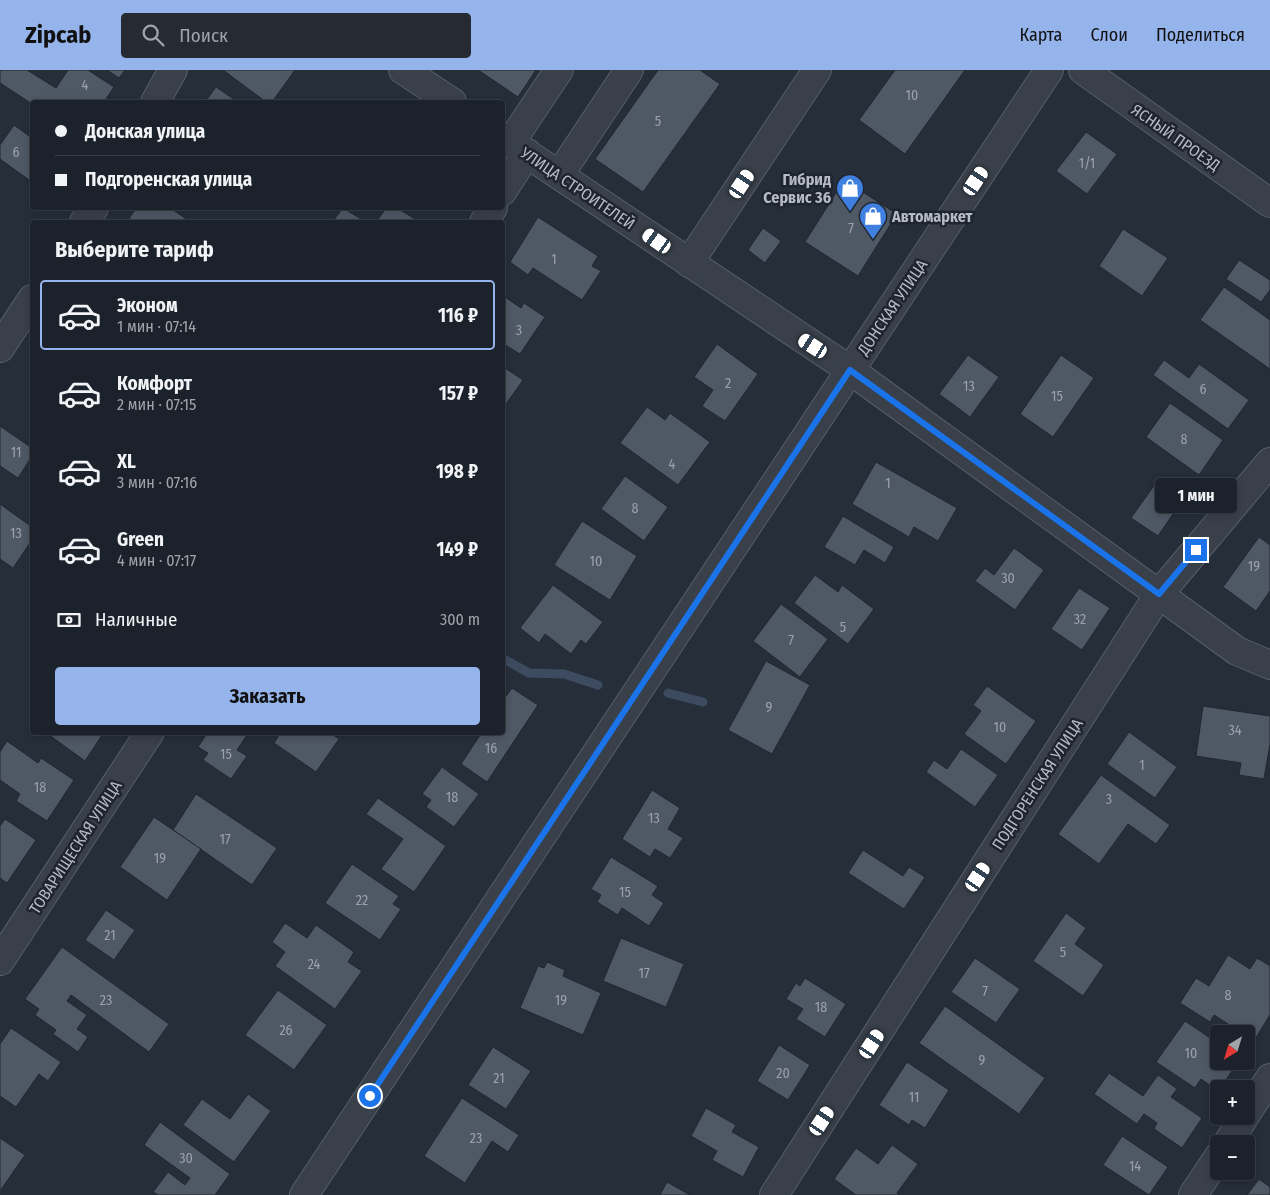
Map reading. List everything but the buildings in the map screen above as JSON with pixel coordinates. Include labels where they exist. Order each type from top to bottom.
[{"type":"street","points":[[156,100],[173,70]]},
{"type":"street","points":[[403,70],[449,100]]},
{"type":"street","points":[[505,179],[513,144],[560,70]]},
{"type":"street","points":[[560,174],[629,70]]},
{"type":"street","points":[[689,263],[818,70]]},
{"type":"street","name":"ДОНСКАЯ УЛИЦА","points":[[304,1195],[1049,70]]},
{"type":"street","name":"ЯСНЫЙ ПРОЕЗД","points":[[1082,70],[1270,203]]},
{"type":"street","name":"УЛИЦА СТРОИТЕЛЕЙ","points":[[513,144],[850,370],[1237,651],[1270,665]]},
{"type":"street","points":[[0,348],[30,302]]},
{"type":"street","name":"ПОДГОРЕНСКАЯ УЛИЦА","points":[[774,1195],[1159,594],[1270,462]]},
{"type":"street","name":"ТОВАРИЩЕСКАЯ УЛИЦА","points":[[0,961],[148,735]]},
{"type":"street","points":[[1255,1101],[1270,1078]]},
{"type":"street","points":[[1193,1195],[1210,1170]]},
{"type":"waterway","points":[[505,660],[529,673],[564,674],[598,685]]},
{"type":"waterway","points":[[668,693],[703,702]]},
{"type":"place","name":"Гибрид Сервис 36","points":[[850,212]]},
{"type":"place","name":"Автомаркет","points":[[873,240]]},
{"type":"route","points":[[370,1096],[850,370],[1159,594],[1196,550]]}]
